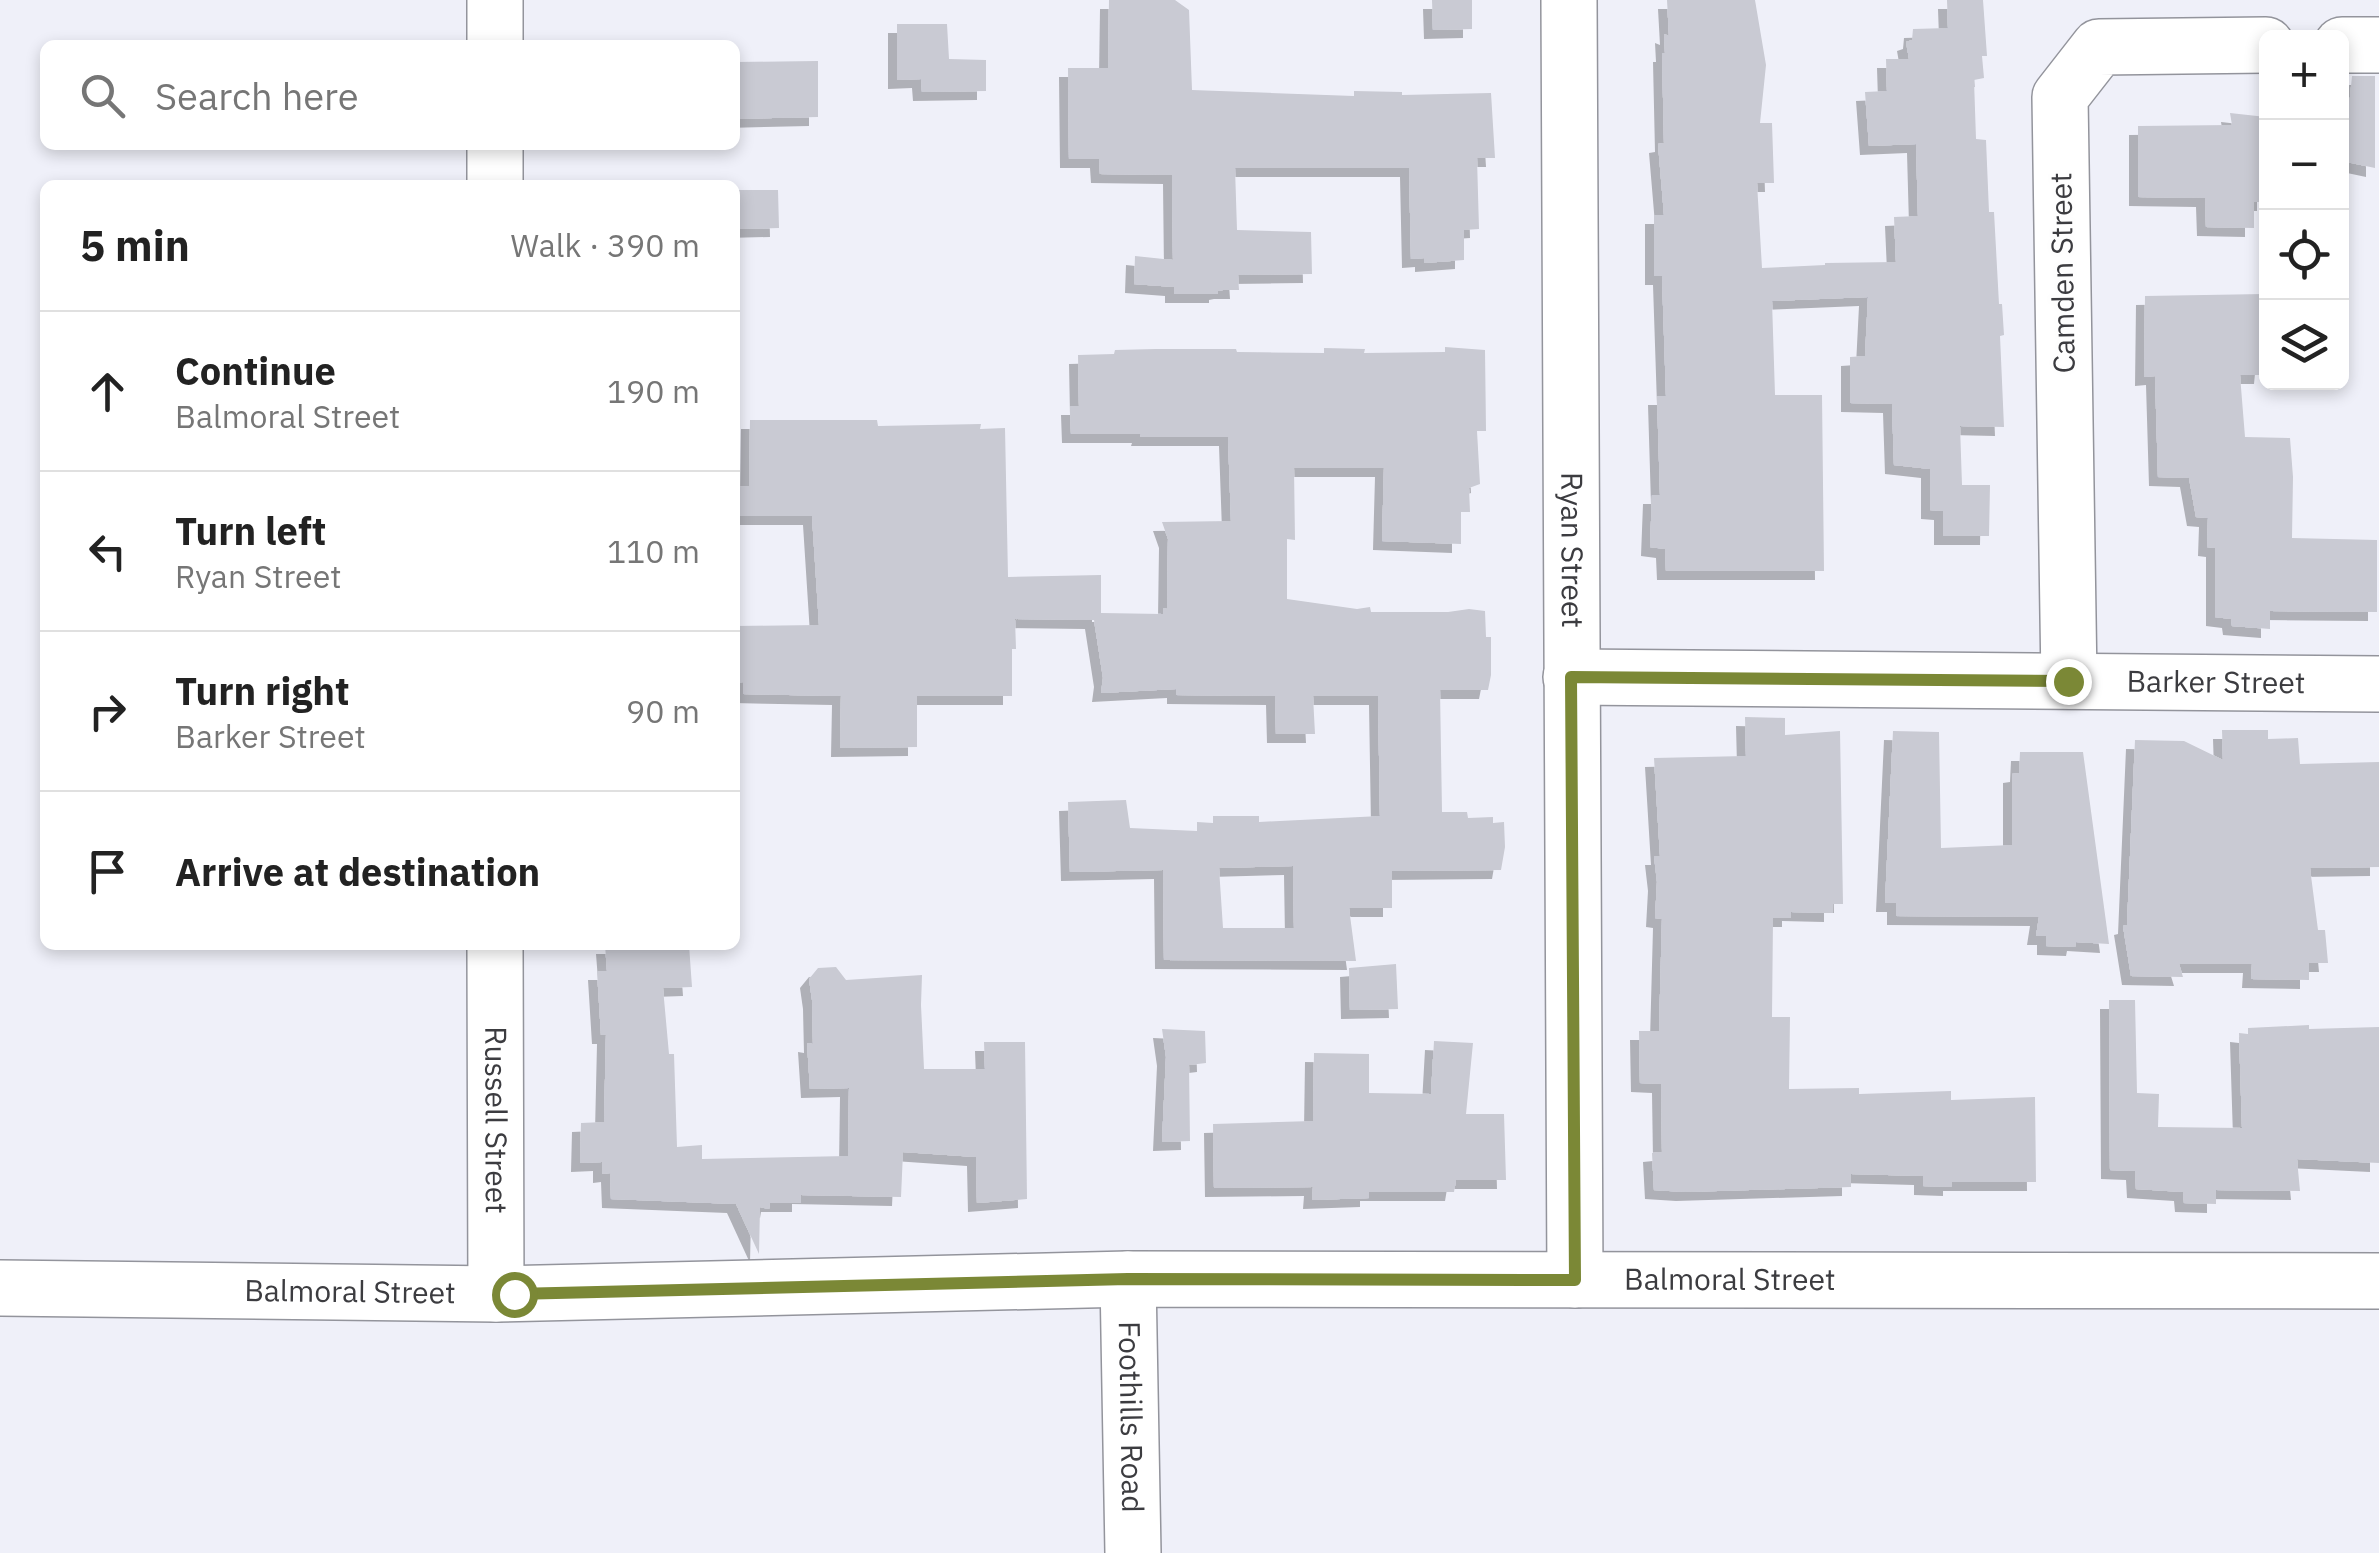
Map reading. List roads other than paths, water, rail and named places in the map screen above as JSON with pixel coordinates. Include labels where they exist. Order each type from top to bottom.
[{"type":"street","points":[[494,0],[494,40]]},
{"type":"street","name":"Ryan Street","points":[[1569,0],[1575,1280]]},
{"type":"street","points":[[2349,45],[2379,45]]},
{"type":"street","name":"Camden Street","points":[[2068,681],[2060,97],[2099,46],[2259,46]]},
{"type":"street","points":[[495,150],[495,180]]},
{"type":"street","name":"Barker Street","points":[[1571,677],[2379,684]]},
{"type":"street","name":"Russell Street","points":[[496,950],[496,1294]]},
{"type":"street","name":"Balmoral Street","points":[[0,1288],[496,1294],[1128,1279],[2379,1282]]},
{"type":"street","name":"Foothills Road","points":[[1128,1279],[1133,1553]]}]
